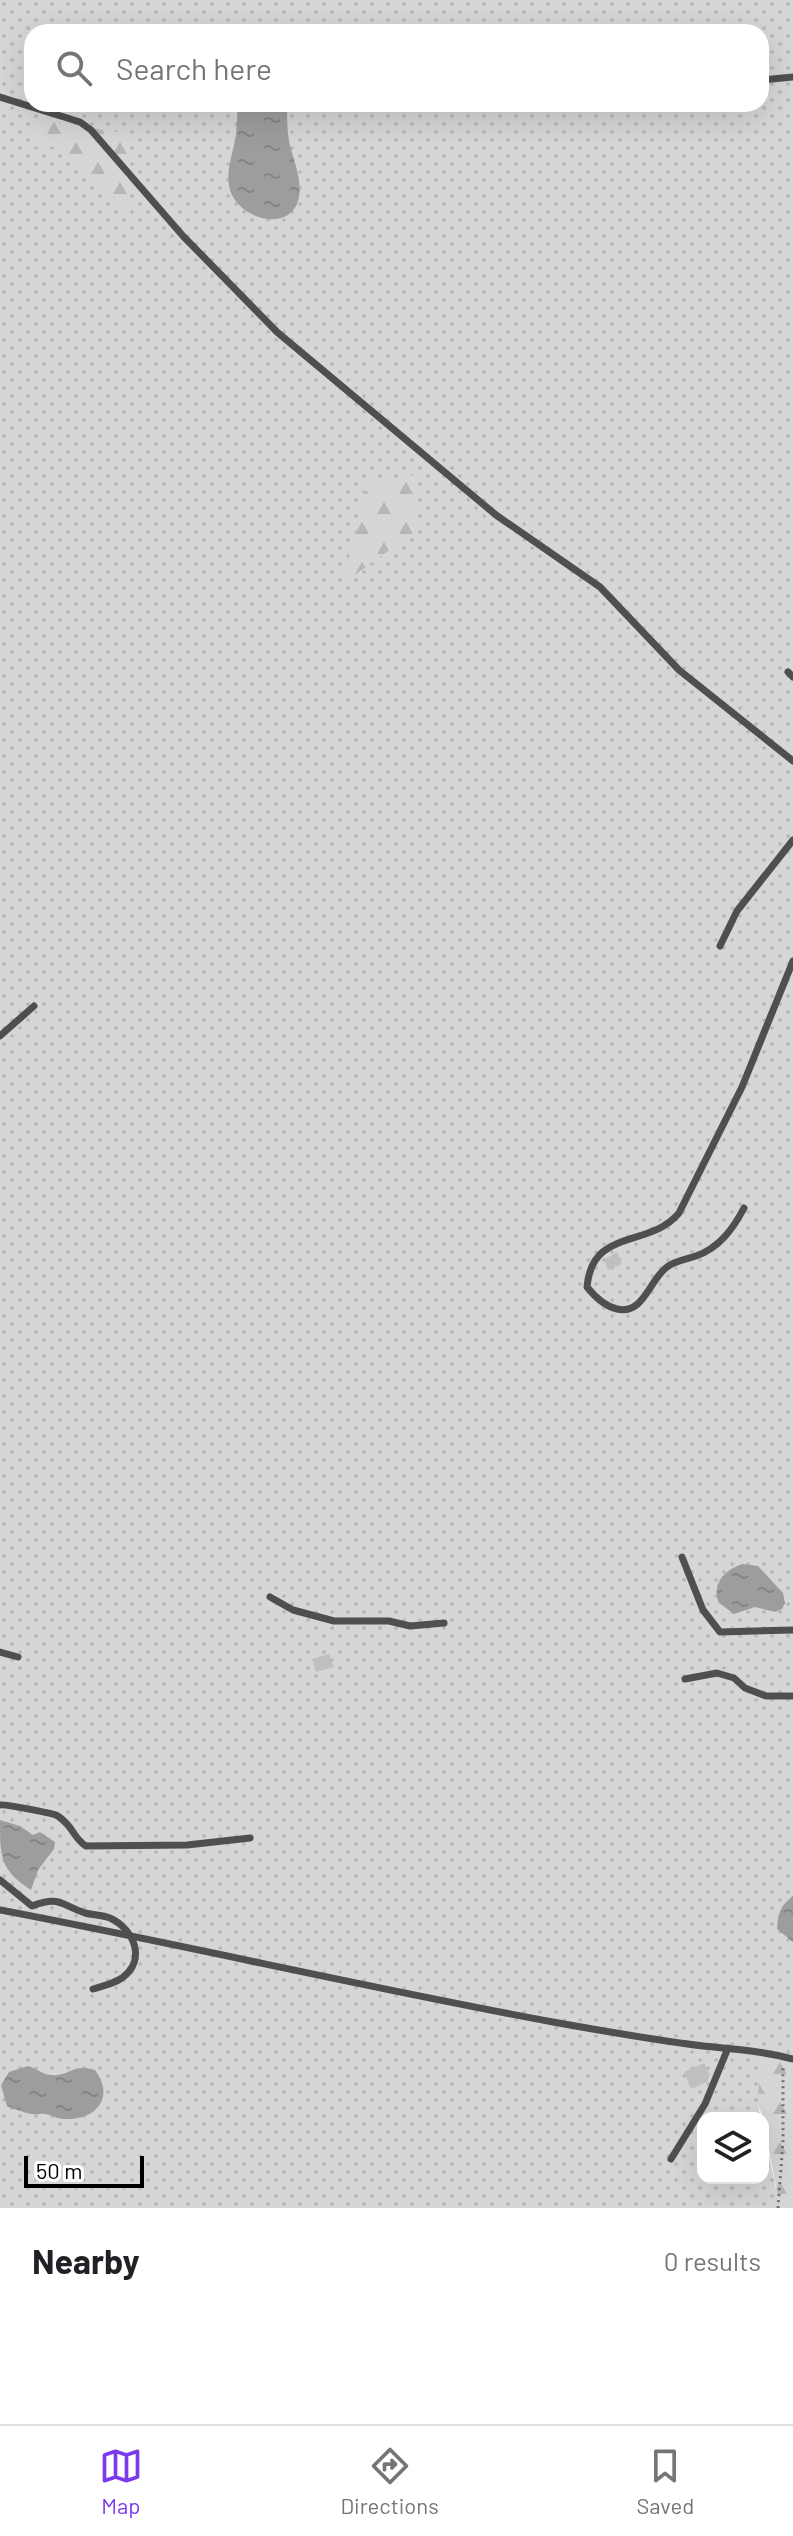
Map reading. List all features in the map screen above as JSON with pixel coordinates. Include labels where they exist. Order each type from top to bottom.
[{"type":"lane","points":[[769,79],[793,77]]},
{"type":"lane","points":[[0,97],[24,104]]},
{"type":"lane","points":[[48,112],[80,122],[91,130],[183,236],[277,332],[496,515],[600,587],[679,670],[793,761]]},
{"type":"lane","points":[[720,946],[737,911],[793,840]]},
{"type":"lane","points":[[744,1208],[733,1228],[705,1253],[668,1266],[637,1305],[627,1310],[614,1308],[603,1304],[587,1287],[590,1267],[601,1252],[625,1239],[664,1227],[679,1213],[742,1087],[793,961]]},
{"type":"lane","points":[[0,1036],[34,1006]]},
{"type":"lane","points":[[682,1557],[703,1610],[720,1632],[793,1630]]},
{"type":"lane","points":[[270,1597],[293,1610],[334,1621],[382,1621],[410,1626],[444,1623]]},
{"type":"lane","points":[[0,1652],[18,1657]]},
{"type":"lane","points":[[685,1679],[717,1673],[734,1678],[745,1688],[766,1696],[793,1696]]},
{"type":"lane","points":[[0,1805],[57,1815],[73,1831],[77,1840],[86,1846],[187,1845],[250,1838]]},
{"type":"lane","points":[[0,1880],[32,1906],[45,1901],[62,1901],[83,1912],[109,1918],[130,1934],[136,1946],[134,1964],[125,1976],[93,1989]]},
{"type":"lane","points":[[0,1910],[554,2022],[793,2059]]},
{"type":"lane","points":[[671,2159],[705,2104],[728,2048]]},
{"type":"path","points":[[774,2054],[782,2063],[784,2079],[778,2208]]},
{"type":"green space","points":[[0,0],[793,0],[793,2057],[758,2104],[760,2112],[697,2112],[697,2184],[769,2184],[769,2156],[780,2208],[0,2208]]},
{"type":"green space","points":[[30,118],[134,135],[126,156],[131,212],[61,147],[34,147]]},
{"type":"green space","points":[[416,475],[413,533],[342,584],[369,482]]},
{"type":"green space","points":[[760,2052],[793,2061],[793,2208],[780,2208],[769,2150],[769,2112],[761,2112],[758,2104]]},
{"type":"water","points":[[237,112],[287,112],[289,141],[300,190],[294,209],[287,216],[265,219],[244,209],[235,200],[230,190],[229,169]]},
{"type":"water","points":[[743,1564],[758,1566],[783,1593],[785,1603],[782,1609],[775,1612],[755,1607],[734,1614],[719,1603],[717,1590],[721,1578]]},
{"type":"water","points":[[0,1820],[20,1826],[33,1835],[40,1832],[55,1842],[54,1849],[38,1870],[31,1890],[13,1876],[4,1861]]},
{"type":"water","points":[[793,1896],[793,1942],[777,1929],[780,1910]]},
{"type":"water","points":[[28,2066],[52,2075],[81,2068],[95,2070],[101,2080],[103,2098],[93,2112],[75,2119],[34,2114],[7,2106],[1,2085],[9,2072]]},
{"type":"building","points":[[617,1252],[622,1264],[608,1270],[604,1260]]},
{"type":"building","points":[[329,1654],[334,1667],[316,1672],[312,1659]]},
{"type":"building","points":[[704,2063],[710,2075],[707,2082],[691,2089],[684,2072]]}]
